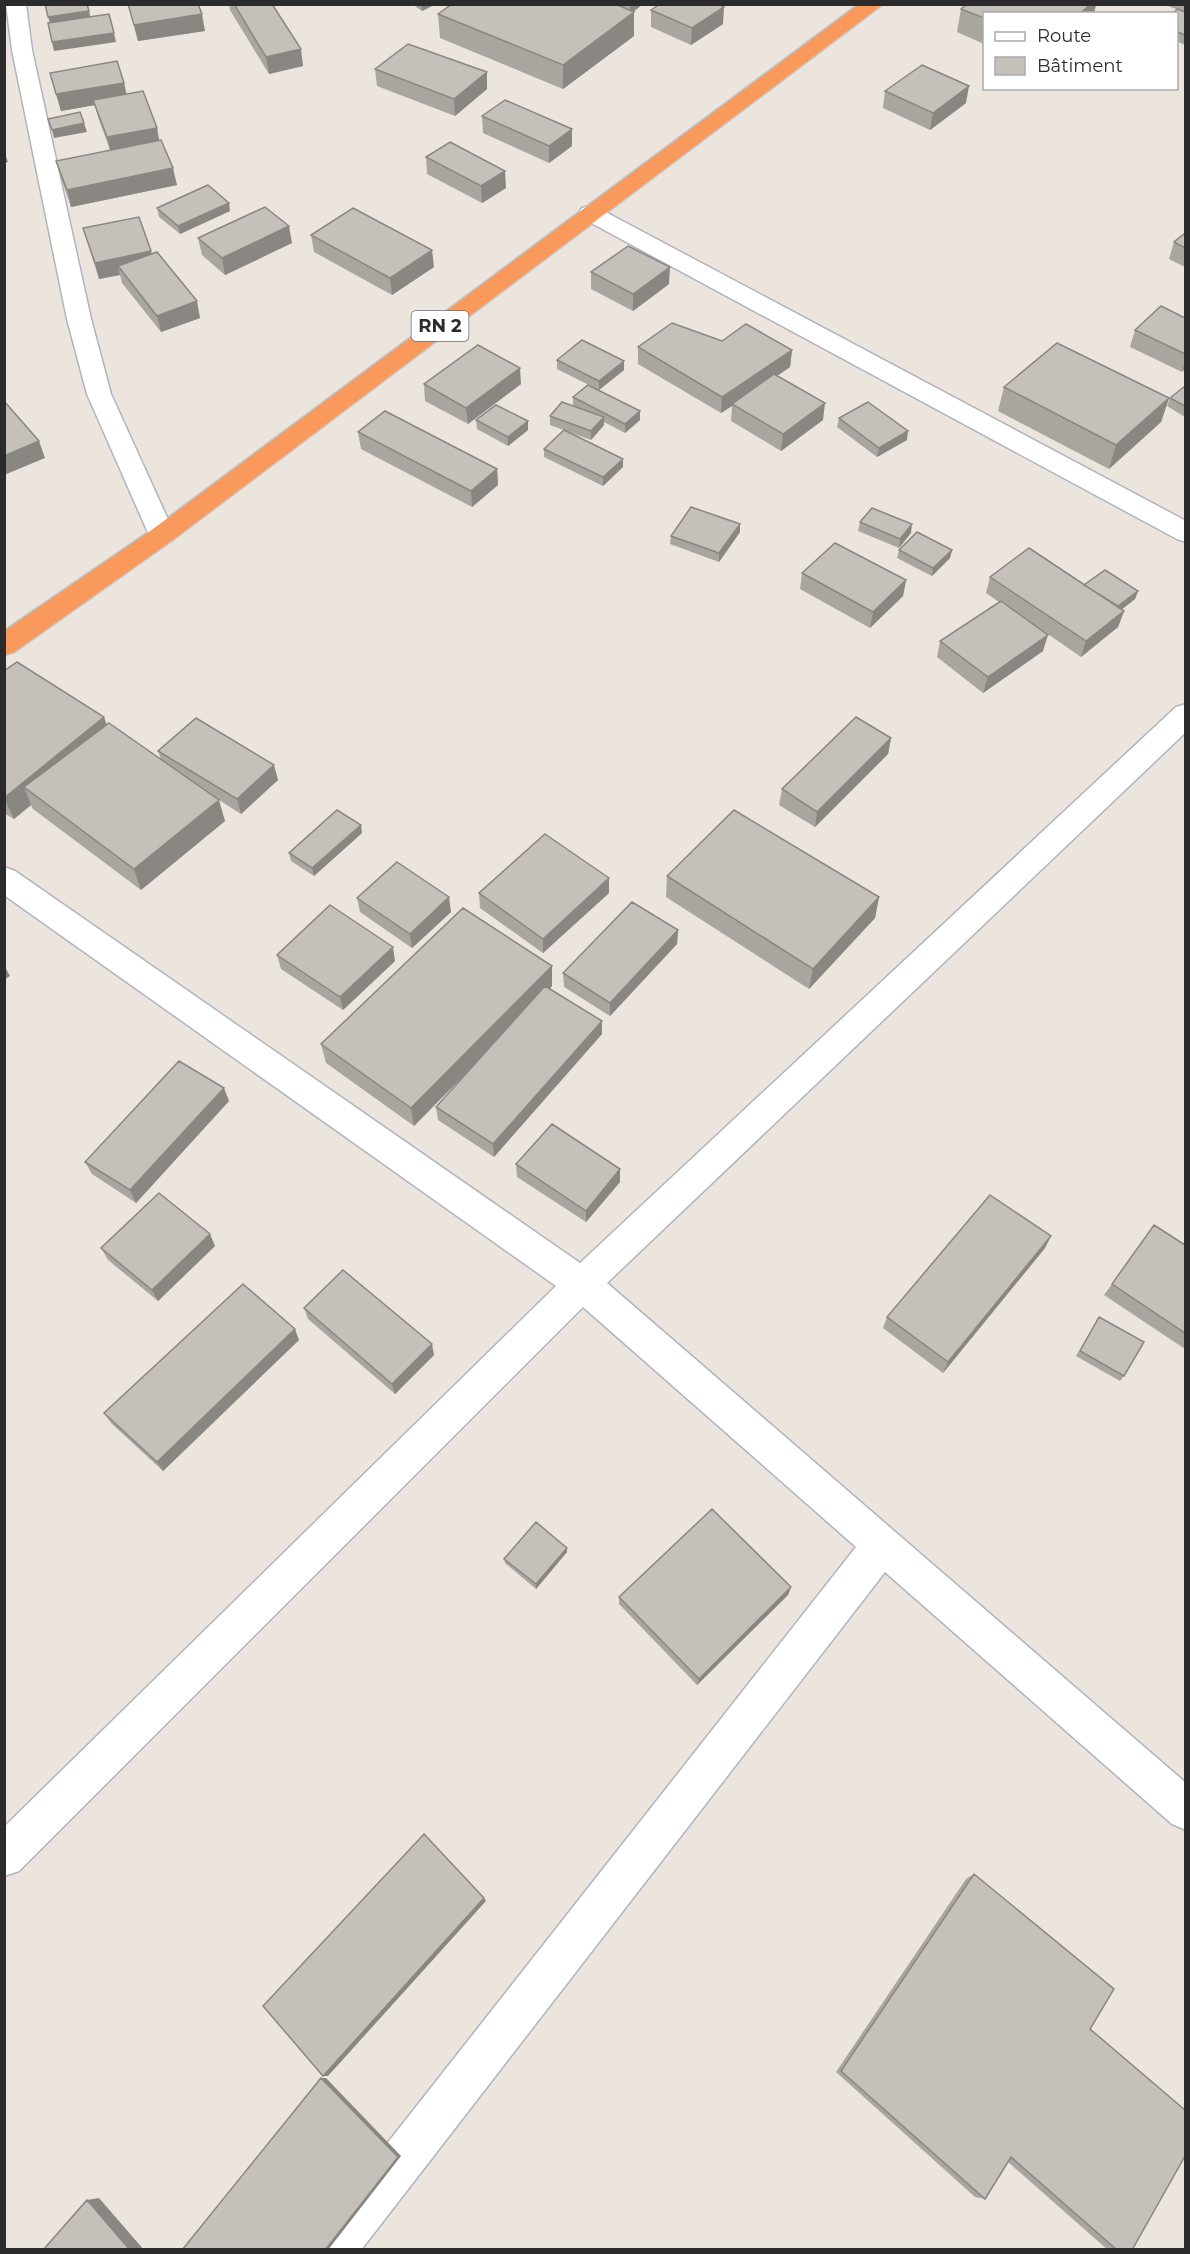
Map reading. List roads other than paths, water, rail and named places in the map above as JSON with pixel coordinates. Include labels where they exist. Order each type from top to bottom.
[{"type":"highway","name":"RN 2","points":[[4,645],[162,535],[590,213],[873,4]]},
{"type":"street","points":[[16,4],[22,50],[79,319],[99,394],[162,535]]},
{"type":"street","points":[[590,213],[1185,533]]},
{"type":"street","points":[[4,1856],[582,1284],[1185,714]]},
{"type":"street","points":[[4,879],[582,1284],[1185,1810]]},
{"type":"street","points":[[332,2250],[882,1545]]}]
